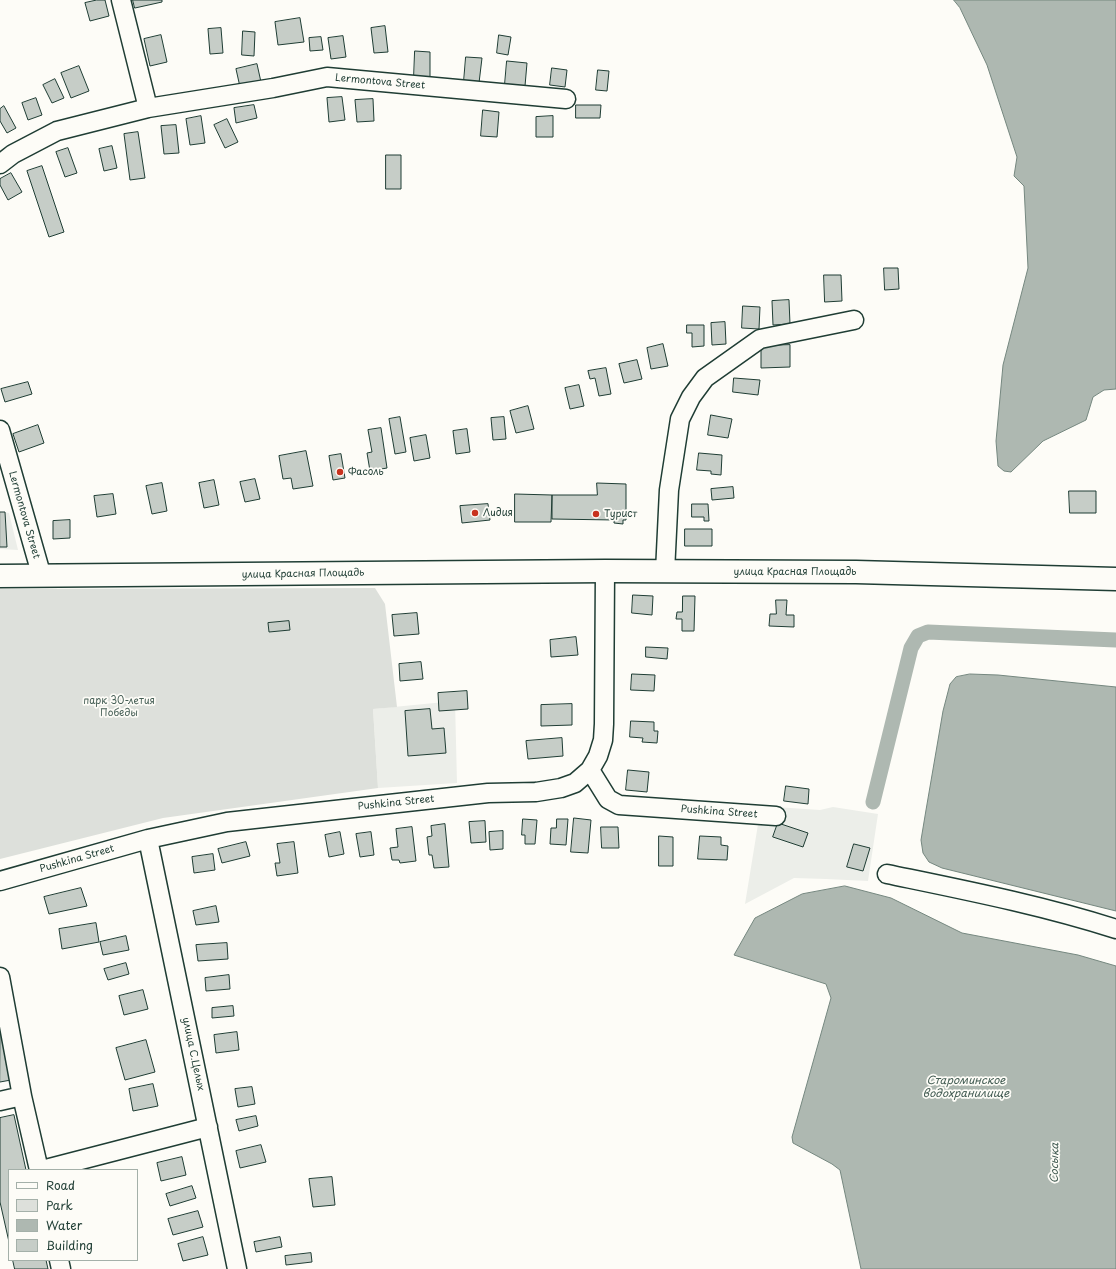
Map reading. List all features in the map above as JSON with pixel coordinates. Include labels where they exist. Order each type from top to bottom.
[{"type":"main road","name":"улица Красная Площадь","points":[[0,576],[42,577],[605,571],[856,572],[1116,579]]},
{"type":"street","points":[[121,0],[148,108]]},
{"type":"street","name":"Lermontova Street","points":[[0,164],[13,154],[57,131],[148,108],[273,88],[327,77],[566,99]]},
{"type":"street","points":[[665,572],[669,490],[680,419],[698,387],[705,378],[760,340],[854,320]]},
{"type":"street","name":"Lermontova Street","points":[[0,430],[42,577]]},
{"type":"street","points":[[590,770],[598,756],[603,740],[605,571]]},
{"type":"street","name":"Pushkina Street","points":[[0,881],[148,839],[227,822],[488,793],[536,792],[561,788],[575,783],[590,770],[608,799],[619,805],[776,816]]},
{"type":"street","name":"улица С.Целых","points":[[148,839],[237,1269]]},
{"type":"street","points":[[888,874],[983,894],[1116,929]]},
{"type":"street","points":[[0,977],[22,1096],[39,1169]]},
{"type":"street","points":[[0,1101],[22,1096]]},
{"type":"street","points":[[46,1169],[208,1127]]},
{"type":"shaded area","points":[[0,512],[9,513],[18,550],[0,549]]},
{"type":"shaded area","points":[[455,701],[457,783],[378,788],[373,709]]},
{"type":"shaded area","points":[[761,806],[820,810],[833,807],[878,814],[868,881],[794,878],[745,904]]},
{"type":"green space","name":"парк 30-летия Победы","points":[[375,588],[385,604],[397,707],[373,709],[378,788],[163,818],[0,859],[0,589]]},
{"type":"water","points":[[954,0],[1116,0],[1116,389],[1104,390],[1093,397],[1086,420],[1043,441],[1011,472],[1004,471],[998,466],[996,441],[1003,365],[1028,268],[1024,186],[1014,176],[1017,157],[987,65],[960,8]]},
{"type":"water","points":[[970,674],[998,675],[1116,687],[1116,911],[942,868],[929,862],[923,853],[921,840],[943,711],[950,684],[956,677]]},
{"type":"water","name":"Староминское водохранилище","points":[[845,886],[891,898],[962,933],[1078,955],[1116,966],[1116,1269],[861,1269],[840,1170],[832,1164],[793,1143],[792,1137],[831,998],[826,984],[734,955],[755,918],[802,894]]},
{"type":"building","points":[[105,0],[109,16],[90,21],[85,3]]},
{"type":"building","points":[[133,0],[162,0],[162,2],[135,8]]},
{"type":"building","points":[[300,18],[304,42],[278,45],[275,22]]},
{"type":"building","points":[[385,26],[388,52],[374,53],[371,28]]},
{"type":"building","points":[[221,28],[223,53],[210,54],[208,29]]},
{"type":"building","points":[[243,31],[255,32],[254,56],[242,55]]},
{"type":"building","points":[[161,35],[167,62],[150,66],[144,39]]},
{"type":"building","points":[[499,35],[511,37],[508,55],[497,53]]},
{"type":"building","points":[[343,36],[346,57],[331,59],[328,38]]},
{"type":"building","points":[[321,37],[323,50],[310,51],[309,38]]},
{"type":"building","points":[[415,51],[430,52],[430,77],[414,77]]},
{"type":"building","points":[[466,57],[482,58],[479,83],[464,81]]},
{"type":"building","points":[[507,61],[527,63],[525,86],[505,84]]},
{"type":"building","points":[[257,64],[261,82],[240,87],[236,69]]},
{"type":"building","points":[[79,66],[89,91],[71,98],[61,73]]},
{"type":"building","points":[[552,68],[567,70],[565,87],[550,85]]},
{"type":"building","points":[[598,70],[609,71],[607,91],[596,90]]},
{"type":"building","points":[[55,79],[64,98],[52,103],[43,85]]},
{"type":"building","points":[[342,97],[345,120],[329,122],[327,98]]},
{"type":"building","points":[[36,98],[42,115],[28,120],[22,103]]},
{"type":"building","points":[[373,99],[374,121],[357,122],[355,100]]},
{"type":"building","points":[[254,105],[257,118],[236,123],[234,108]]},
{"type":"building","points":[[576,105],[601,105],[600,118],[576,118]]},
{"type":"building","points":[[4,106],[16,128],[7,133],[0,121],[0,109]]},
{"type":"building","points":[[483,110],[499,112],[497,137],[481,136]]},
{"type":"building","points":[[201,116],[205,143],[190,145],[186,119]]},
{"type":"building","points":[[553,116],[553,137],[536,137],[536,117]]},
{"type":"building","points":[[227,119],[238,142],[225,148],[214,125]]},
{"type":"building","points":[[176,125],[179,153],[164,154],[161,126]]},
{"type":"building","points":[[138,132],[145,178],[130,180],[124,134]]},
{"type":"building","points":[[112,146],[117,168],[104,171],[99,149]]},
{"type":"building","points":[[68,148],[77,173],[65,177],[56,152]]},
{"type":"building","points":[[386,155],[401,155],[401,189],[386,189]]},
{"type":"building","points":[[42,166],[64,232],[49,237],[27,171]]},
{"type":"building","points":[[11,173],[22,192],[8,200],[0,185],[0,179]]},
{"type":"building","points":[[884,268],[898,268],[899,289],[885,290]]},
{"type":"building","points":[[824,275],[841,275],[842,301],[825,302]]},
{"type":"building","points":[[789,300],[790,324],[773,325],[772,301]]},
{"type":"building","points":[[743,306],[760,307],[759,329],[742,328]]},
{"type":"building","points":[[725,322],[726,344],[712,345],[711,323]]},
{"type":"building","points":[[687,325],[704,325],[704,346],[692,347],[692,333],[687,333]]},
{"type":"building","points":[[663,344],[668,366],[651,369],[647,348]]},
{"type":"building","points":[[790,345],[790,367],[761,368],[761,346]]},
{"type":"building","points":[[637,360],[642,379],[624,383],[619,364]]},
{"type":"building","points":[[606,368],[611,394],[599,396],[595,378],[590,379],[588,371]]},
{"type":"building","points":[[734,378],[760,380],[758,395],[733,392]]},
{"type":"building","points":[[28,382],[32,394],[5,402],[1,389]]},
{"type":"building","points":[[579,385],[584,406],[570,409],[565,388]]},
{"type":"building","points":[[528,406],[534,429],[516,433],[510,411]]},
{"type":"building","points":[[711,415],[732,419],[728,438],[708,435]]},
{"type":"building","points":[[400,417],[406,452],[395,454],[389,419]]},
{"type":"building","points":[[504,417],[506,439],[493,440],[491,418]]},
{"type":"building","points":[[38,425],[44,443],[19,452],[13,434]]},
{"type":"building","points":[[381,428],[387,468],[370,471],[367,453],[372,452],[368,430]]},
{"type":"building","points":[[467,429],[470,452],[456,454],[453,431]]},
{"type":"building","points":[[426,435],[430,458],[414,461],[410,438]]},
{"type":"building","points":[[306,451],[313,486],[293,489],[291,478],[283,479],[279,456]]},
{"type":"building","points":[[699,453],[722,455],[721,475],[711,474],[711,471],[697,470]]},
{"type":"building","points":[[341,454],[345,478],[333,480],[329,456]]},
{"type":"building","points":[[255,479],[260,499],[245,502],[240,482]]},
{"type":"building","points":[[214,480],[219,505],[204,508],[199,483]]},
{"type":"building","points":[[162,483],[167,511],[152,514],[146,486]]},
{"type":"building","points":[[597,483],[626,484],[626,520],[623,520],[623,524],[614,523],[614,520],[552,519],[552,495],[597,495]]},
{"type":"building","points":[[733,487],[734,498],[712,500],[711,489]]},
{"type":"building","points":[[1069,491],[1096,491],[1096,513],[1070,513]]},
{"type":"building","points":[[113,494],[116,514],[97,517],[94,496]]},
{"type":"building","points":[[515,494],[552,495],[551,522],[515,522]]},
{"type":"building","name":"Лидия","points":[[488,504],[490,520],[462,523],[460,506]]},
{"type":"building","points":[[692,504],[708,504],[709,521],[704,521],[704,517],[692,517]]},
{"type":"building","points":[[0,512],[5,512],[7,547],[0,547]]},
{"type":"building","points":[[70,520],[70,538],[53,539],[53,521]]},
{"type":"building","points":[[685,529],[712,529],[712,546],[685,546]]},
{"type":"building","points":[[633,595],[653,596],[652,615],[632,613]]},
{"type":"building","points":[[683,596],[695,596],[694,631],[682,631],[682,619],[676,619],[677,612],[682,612]]},
{"type":"building","points":[[776,600],[787,600],[786,615],[794,615],[794,627],[769,626],[770,614],[776,614]]},
{"type":"building","points":[[417,613],[419,634],[394,636],[392,615]]},
{"type":"building","points":[[289,621],[290,630],[269,632],[268,623]]},
{"type":"building","points":[[576,637],[578,655],[551,657],[550,640]]},
{"type":"building","points":[[646,647],[668,648],[667,659],[646,657]]},
{"type":"building","points":[[421,662],[423,679],[400,681],[399,664]]},
{"type":"building","points":[[632,674],[655,675],[654,691],[631,690]]},
{"type":"building","points":[[467,691],[468,709],[439,711],[438,693]]},
{"type":"building","points":[[572,704],[572,725],[541,726],[541,705]]},
{"type":"building","points":[[430,709],[432,729],[444,728],[446,753],[408,756],[405,711]]},
{"type":"building","points":[[631,721],[654,722],[654,731],[658,731],[657,743],[642,742],[643,738],[630,737]]},
{"type":"building","points":[[562,738],[563,756],[528,759],[526,741]]},
{"type":"building","points":[[628,770],[649,772],[647,792],[626,790]]},
{"type":"building","points":[[786,786],[809,789],[808,804],[784,801]]},
{"type":"building","points":[[574,818],[591,820],[588,853],[571,852]]},
{"type":"building","points":[[523,819],[537,820],[535,844],[525,844],[525,835],[522,835]]},
{"type":"building","points":[[557,819],[568,819],[566,845],[550,844],[551,828],[556,828]]},
{"type":"building","points":[[485,821],[486,842],[471,843],[469,822]]},
{"type":"building","points":[[778,823],[808,833],[803,847],[773,837]]},
{"type":"building","points":[[445,824],[449,867],[434,868],[432,855],[429,855],[427,837],[432,836],[431,826]]},
{"type":"building","points":[[412,827],[416,861],[400,863],[399,860],[392,860],[390,848],[398,847],[396,829]]},
{"type":"building","points":[[601,827],[618,827],[619,848],[602,848]]},
{"type":"building","points":[[503,831],[503,849],[490,850],[489,832]]},
{"type":"building","points":[[340,832],[344,854],[329,857],[325,835]]},
{"type":"building","points":[[371,832],[374,855],[360,857],[356,834]]},
{"type":"building","points":[[659,836],[673,837],[673,866],[659,866]]},
{"type":"building","points":[[700,836],[721,837],[721,845],[728,846],[727,860],[698,859]]},
{"type":"building","points":[[246,842],[250,856],[222,863],[218,849]]},
{"type":"building","points":[[294,842],[298,873],[277,876],[275,863],[280,863],[277,844]]},
{"type":"building","points":[[854,844],[870,848],[863,871],[847,867]]},
{"type":"building","points":[[213,854],[215,870],[194,873],[192,857]]},
{"type":"building","points":[[81,888],[87,906],[49,914],[44,897]]},
{"type":"building","points":[[216,906],[219,922],[196,925],[193,911]]},
{"type":"building","points":[[96,923],[99,942],[62,949],[59,929]]},
{"type":"building","points":[[126,936],[129,950],[103,955],[100,942]]},
{"type":"building","points":[[227,943],[228,959],[198,961],[196,945]]},
{"type":"building","points":[[126,963],[129,974],[108,980],[104,969]]},
{"type":"building","points":[[229,975],[230,989],[206,991],[205,978]]},
{"type":"building","points":[[143,990],[148,1009],[124,1015],[119,996]]},
{"type":"building","points":[[233,1006],[234,1016],[212,1018],[212,1008]]},
{"type":"building","points":[[0,1025],[11,1080],[0,1082]]},
{"type":"building","points":[[237,1032],[239,1050],[216,1053],[214,1035]]},
{"type":"building","points":[[146,1040],[155,1072],[125,1080],[116,1048]]},
{"type":"building","points":[[153,1084],[158,1106],[133,1111],[129,1089]]},
{"type":"building","points":[[252,1087],[255,1104],[238,1107],[235,1089]]},
{"type":"building","points":[[14,1115],[26,1169],[8,1169],[8,1238],[0,1202],[0,1118]]},
{"type":"building","points":[[256,1116],[258,1126],[239,1131],[236,1120]]},
{"type":"building","points":[[261,1145],[266,1162],[240,1168],[236,1151]]},
{"type":"building","points":[[182,1157],[186,1175],[161,1181],[157,1163]]},
{"type":"building","points":[[332,1177],[335,1205],[313,1207],[309,1179]]},
{"type":"building","points":[[192,1186],[196,1198],[170,1206],[166,1194]]},
{"type":"building","points":[[198,1211],[203,1227],[173,1235],[168,1219]]},
{"type":"building","points":[[203,1237],[208,1255],[183,1261],[178,1244]]},
{"type":"building","points":[[280,1237],[282,1247],[256,1252],[254,1242]]},
{"type":"building","points":[[311,1253],[312,1262],[286,1265],[285,1256]]},
{"type":"building","points":[[13,1261],[46,1261],[48,1269],[15,1269]]},
{"type":"waterway","points":[[873,802],[911,648],[918,636],[928,632],[1116,640]]},
{"type":"place","name":"Фасоль","points":[[340,472]]},
{"type":"place","name":"Лидия","points":[[475,513]]},
{"type":"place","name":"Турист","points":[[596,514]]},
{"type":"water label","name":"Сосыка","points":[[1055,1163]]}]
